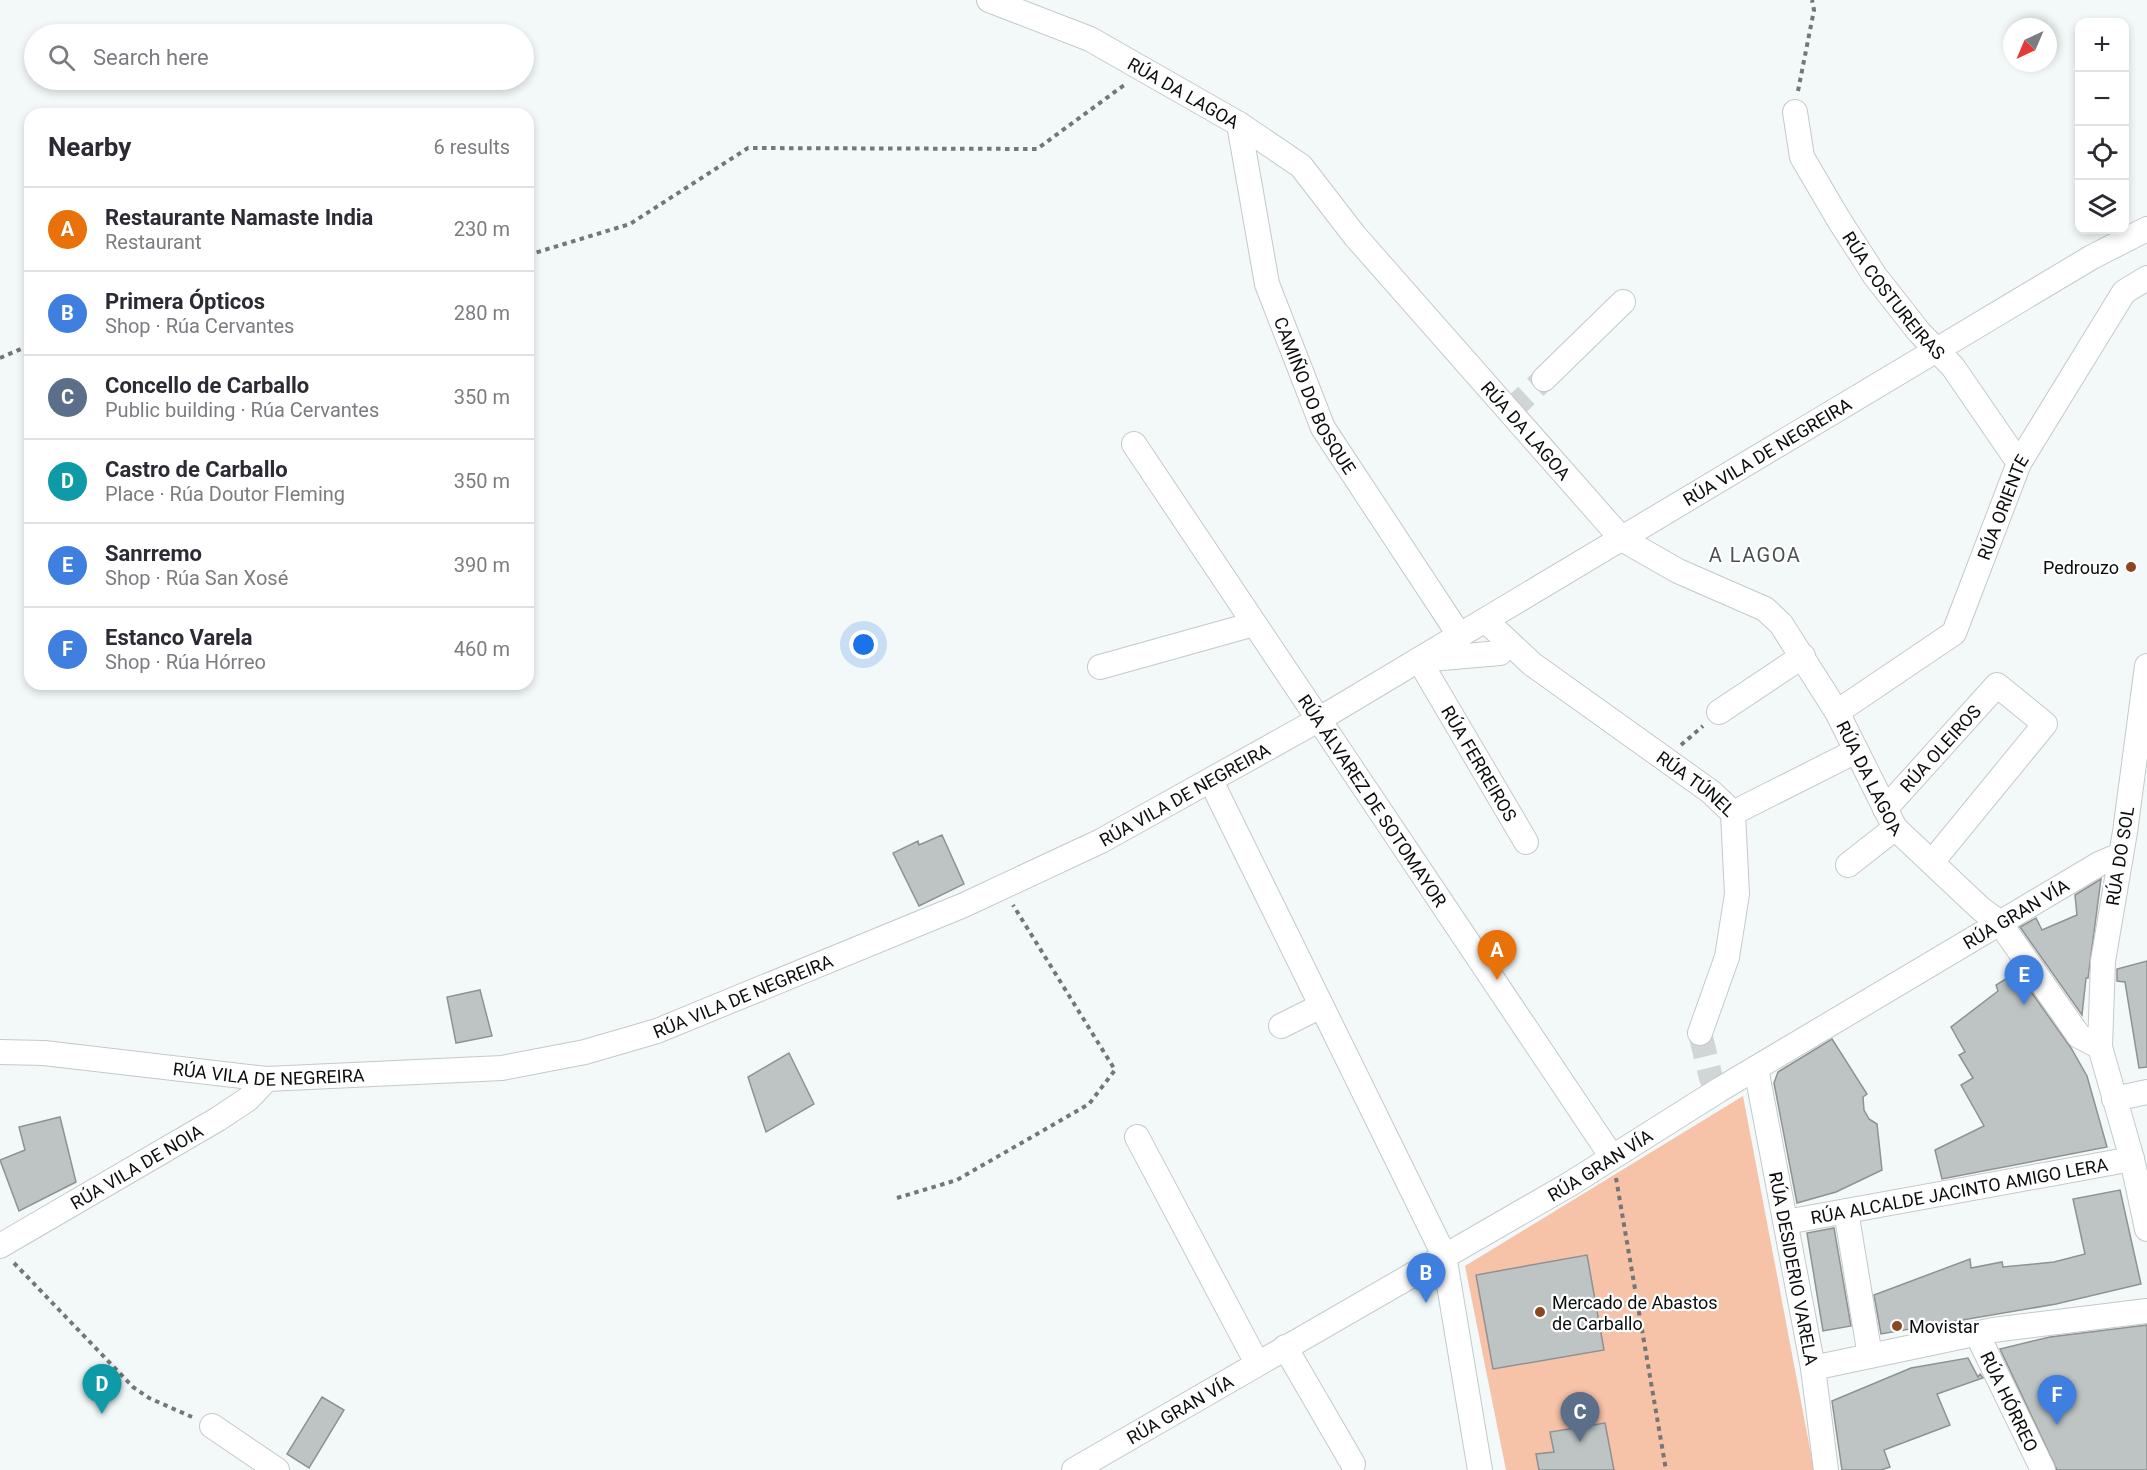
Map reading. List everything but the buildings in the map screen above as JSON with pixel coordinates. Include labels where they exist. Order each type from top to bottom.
[{"type":"street","name":"RÚA DA LAGOA","points":[[989,0],[1089,39],[1239,124],[1301,166],[1354,236],[1622,539],[1678,571],[1765,609],[1781,624],[1837,712],[1890,819],[1981,909],[2000,923],[2079,1036],[2100,1047]]},
{"type":"street","name":"RÚA COSTUREIRAS","points":[[1795,112],[1802,157],[1839,220],[1875,276],[1919,332],[1953,367],[2019,463]]},
{"type":"street","name":"CAMIÑO DO BOSQUE","points":[[1239,124],[1267,284],[1323,428],[1474,628]]},
{"type":"street","name":"RÚA VILA DE NEGREIRA","points":[[0,1052],[44,1053],[267,1079],[478,1070],[543,1061],[585,1052],[657,1030],[754,993],[1003,888],[1101,841],[1211,782],[1474,628],[1937,350],[2117,244],[2147,229]]},
{"type":"street","points":[[2117,244],[2147,248]]},
{"type":"street","name":"RÚA ORIENTE","points":[[1837,712],[1954,633],[2019,463],[2124,292],[2147,278]]},
{"type":"street","points":[[1544,379],[1623,302]]},
{"type":"street","name":"RÚA ÁLVAREZ DE SOTOMAYOR","points":[[1134,444],[1612,1157]]},
{"type":"street","points":[[1518,601],[1515,617],[1518,657]]},
{"type":"street","points":[[1100,668],[1254,624]]},
{"type":"street","name":"RÚA TÚNEL","points":[[1474,628],[1712,792],[1733,813],[1737,894],[1727,957],[1700,1032]]},
{"type":"street","points":[[1719,712],[1803,656]]},
{"type":"street","name":"RÚA VILA DE NEGREIRA","points":[[1419,660],[1446,657],[1518,657]]},
{"type":"street","name":"RÚA FERREIROS","points":[[1433,683],[1446,657]]},
{"type":"street","name":"RÚA FERREIROS","points":[[1419,660],[1526,842]]},
{"type":"street","name":"RÚA DO SOL","points":[[2147,666],[2103,961],[2100,1047],[2132,1159],[2147,1229]]},
{"type":"street","name":"RÚA OLEIROS","points":[[1848,865],[1890,819],[1997,685],[2045,724],[1932,862]]},
{"type":"street","points":[[1733,813],[1856,751]]},
{"type":"street","points":[[1211,782],[1444,1255],[1480,1470]]},
{"type":"street","name":"RÚA GRAN VÍA","points":[[1074,1470],[1612,1157],[1756,1068],[2099,864],[2120,855]]},
{"type":"street","points":[[1281,1026],[1321,1006]]},
{"type":"street","name":"RÚA DESIDERIO VARELA","points":[[1756,1068],[1813,1368],[1827,1470]]},
{"type":"street","name":"RÚA VILA DE NOIA","points":[[4,1254],[218,1119],[248,1099],[267,1079]]},
{"type":"street","points":[[2114,1099],[2147,1092]]},
{"type":"street","points":[[1137,1137],[1257,1363]]},
{"type":"street","name":"RÚA ALCALDE JACINTO AMIGO LERA","points":[[1786,1222],[2132,1159]]},
{"type":"street","points":[[1846,1211],[1870,1356]]},
{"type":"street","points":[[1813,1368],[1977,1334],[2147,1311]]},
{"type":"street","name":"RÚA HÓRREO","points":[[1977,1334],[2043,1470]]},
{"type":"street","points":[[1285,1347],[1353,1464]]},
{"type":"street","points":[[212,1426],[277,1470]]},
{"type":"path","points":[[1795,112],[1814,10],[1812,0]]},
{"type":"path","points":[[534,253],[630,224],[748,148],[1037,149],[1145,70]]},
{"type":"path","points":[[0,358],[24,348]]},
{"type":"path","points":[[1664,759],[1719,712]]},
{"type":"path","points":[[897,1198],[957,1180],[1089,1104],[1115,1070],[1003,888]]},
{"type":"path","points":[[1612,1157],[1666,1470]]},
{"type":"path","points":[[4,1254],[133,1387],[149,1398],[212,1426]]},
{"type":"shaded area","points":[[1743,1096],[1814,1470],[1506,1470],[1465,1266]]},
{"type":"tunnel","points":[[1509,412],[1544,379]]},
{"type":"tunnel","points":[[1700,1033],[1711,1078],[1719,1090]]},
{"type":"place","name":"Pedrouzo","points":[[2131,567]]},
{"type":"place","name":"Restaurante Namaste India","points":[[1497,980]]},
{"type":"place","name":"Sanrremo","points":[[2024,1005]]},
{"type":"place","name":"Primera Ópticos","points":[[1426,1303]]},
{"type":"place","name":"Mercado de Abastos de Carballo","points":[[1540,1312]]},
{"type":"place","name":"Movistar","points":[[1897,1326]]},
{"type":"place","name":"Castro de Carballo","points":[[102,1414]]},
{"type":"place","name":"Estanco Varela","points":[[2057,1425]]},
{"type":"place","name":"Concello de Carballo","points":[[1580,1442]]},
{"type":"district","name":"A LAGOA","points":[[1755,555]]}]
